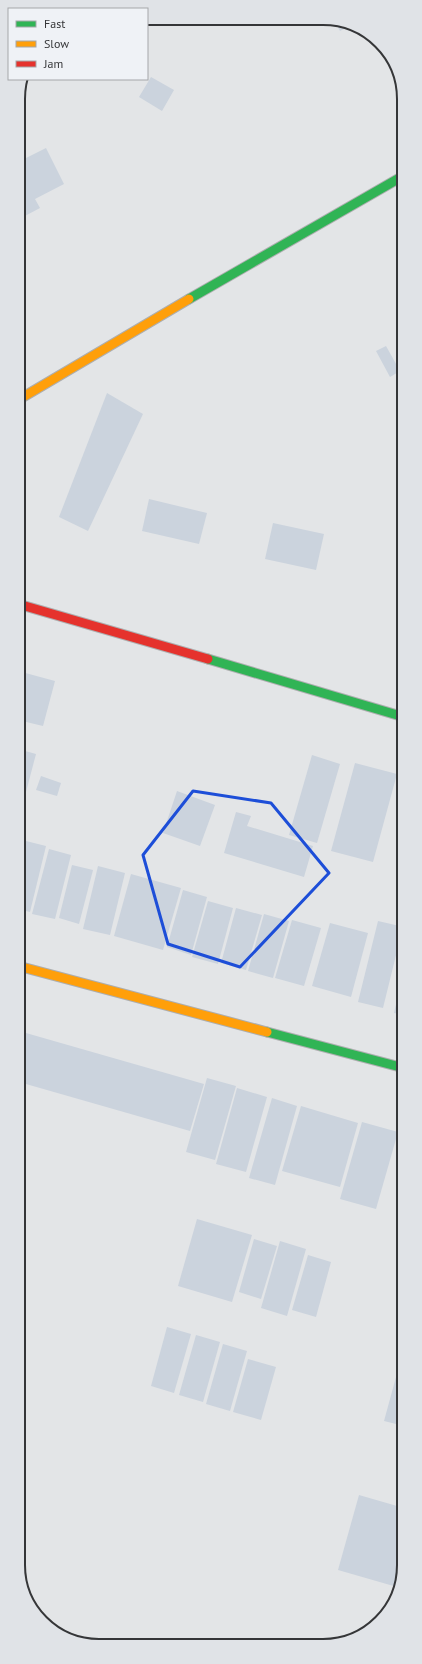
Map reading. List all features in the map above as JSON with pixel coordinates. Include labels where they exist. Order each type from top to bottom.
[{"type":"street","points":[[25,396],[96,353],[397,179]]},
{"type":"street","points":[[25,606],[397,715]]},
{"type":"street","points":[[25,968],[397,1066]]},
{"type":"highlighted area","points":[[193,791],[271,803],[329,873],[240,967],[168,944],[143,855]]},
{"type":"building","points":[[337,26],[345,28],[340,31]]},
{"type":"building","points":[[151,77],[174,90],[162,111],[139,97]]},
{"type":"building","points":[[46,148],[64,184],[35,199],[40,208],[25,216],[25,158]]},
{"type":"building","points":[[386,346],[397,366],[397,373],[390,377],[376,351]]},
{"type":"building","points":[[107,393],[143,414],[88,531],[59,517]]},
{"type":"building","points":[[149,499],[207,513],[199,544],[142,531]]},
{"type":"building","points":[[273,523],[324,534],[316,570],[265,559]]},
{"type":"building","points":[[25,673],[55,681],[43,726],[25,722]]},
{"type":"building","points":[[25,751],[36,754],[25,792]]},
{"type":"building","points":[[312,755],[340,764],[317,843],[289,835]]},
{"type":"building","points":[[355,763],[397,774],[373,862],[331,851]]},
{"type":"building","points":[[41,776],[61,783],[57,796],[36,790]]},
{"type":"building","points":[[177,791],[215,805],[200,846],[163,833]]},
{"type":"building","points":[[236,812],[251,816],[247,826],[313,846],[304,877],[224,853]]},
{"type":"building","points":[[25,841],[46,846],[30,912],[25,911]]},
{"type":"building","points":[[49,849],[71,855],[55,919],[32,914]]},
{"type":"building","points":[[72,865],[93,870],[79,924],[59,918]]},
{"type":"building","points":[[98,866],[125,873],[110,935],[83,929]]},
{"type":"building","points":[[131,874],[181,888],[163,950],[114,936]]},
{"type":"building","points":[[183,890],[207,897],[191,955],[167,947]]},
{"type":"building","points":[[208,901],[233,908],[218,964],[192,957]]},
{"type":"building","points":[[236,908],[262,915],[246,970],[221,963]]},
{"type":"building","points":[[264,914],[289,921],[273,978],[248,971]]},
{"type":"building","points":[[292,920],[321,928],[304,986],[275,978]]},
{"type":"building","points":[[378,921],[397,925],[397,951],[383,1008],[358,1002]]},
{"type":"building","points":[[330,923],[368,933],[351,997],[312,986]]},
{"type":"building","points":[[397,1000],[397,1014],[394,1013]]},
{"type":"building","points":[[25,1033],[204,1084],[190,1131],[25,1084]]},
{"type":"building","points":[[207,1078],[236,1086],[215,1160],[186,1152]]},
{"type":"building","points":[[237,1088],[267,1097],[246,1172],[216,1164]]},
{"type":"building","points":[[272,1098],[297,1106],[275,1185],[249,1178]]},
{"type":"building","points":[[301,1106],[358,1123],[340,1187],[282,1171]]},
{"type":"building","points":[[362,1122],[397,1132],[376,1209],[340,1199]]},
{"type":"building","points":[[197,1219],[252,1235],[232,1302],[178,1286]]},
{"type":"building","points":[[254,1239],[277,1246],[261,1299],[239,1292]]},
{"type":"building","points":[[280,1241],[306,1249],[287,1316],[261,1308]]},
{"type":"building","points":[[308,1255],[331,1262],[316,1317],[292,1310]]},
{"type":"building","points":[[167,1327],[191,1334],[174,1393],[151,1386]]},
{"type":"building","points":[[196,1335],[220,1342],[203,1402],[179,1395]]},
{"type":"building","points":[[223,1344],[247,1351],[230,1411],[206,1404]]},
{"type":"building","points":[[248,1359],[276,1367],[261,1420],[233,1412]]},
{"type":"building","points":[[397,1373],[397,1424],[384,1421]]},
{"type":"building","points":[[359,1495],[397,1506],[397,1569],[393,1586],[338,1570]]},
{"type":"traffic: fast","points":[[189,299],[397,179]]},
{"type":"traffic: fast","points":[[208,659],[397,715]]},
{"type":"traffic: fast","points":[[267,1032],[397,1066]]},
{"type":"traffic: slow","points":[[25,396],[189,299]]},
{"type":"traffic: slow","points":[[25,968],[267,1032]]},
{"type":"traffic: jam","points":[[25,606],[208,659]]}]
